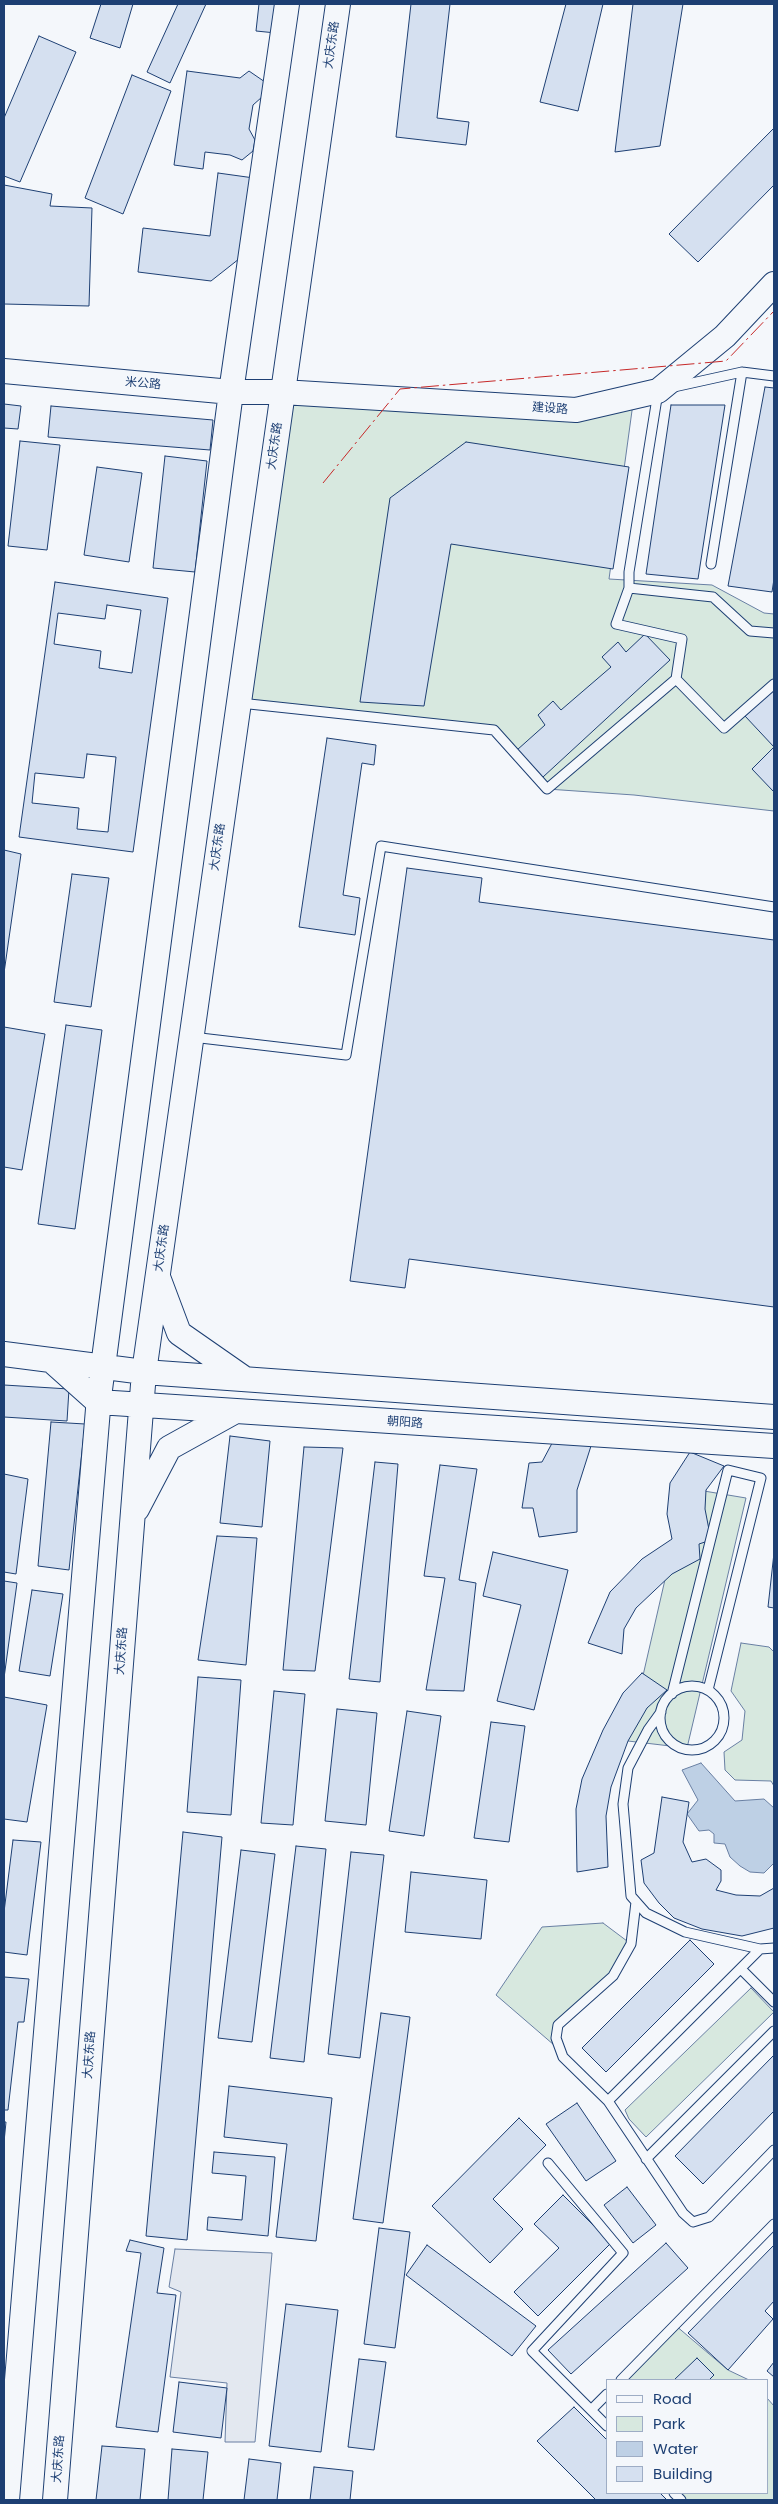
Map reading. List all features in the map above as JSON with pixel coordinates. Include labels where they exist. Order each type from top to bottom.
[{"type":"main road","points":[[7,2500],[98,1402],[231,392],[288,4]]},
{"type":"main road","name":"大庆东路","points":[[55,2500],[144,1372],[338,4]]},
{"type":"main road","name":"建设路","points":[[282,392],[576,410],[658,391],[725,336],[774,284]]},
{"type":"main road","name":"米公路","points":[[4,371],[231,392],[282,392]]},
{"type":"main road","points":[[158,1275],[179,1333],[245,1379]]},
{"type":"main road","points":[[4,1354],[144,1372],[774,1417]]},
{"type":"main road","points":[[51,1360],[98,1402]]},
{"type":"main road","name":"朝阳路","points":[[98,1402],[774,1446]]},
{"type":"main road","points":[[132,1517],[169,1448],[234,1412]]},
{"type":"lane","points":[[711,564],[742,372]]},
{"type":"lane","points":[[238,703],[494,730],[547,789],[676,679],[682,639],[616,624],[629,588],[629,572],[658,391],[742,372],[774,376]]},
{"type":"lane","points":[[629,588],[713,597],[750,631],[774,633]]},
{"type":"lane","points":[[676,679],[724,728],[774,684]]},
{"type":"lane","points":[[192,1037],[346,1055],[381,846],[774,907]]},
{"type":"lane","points":[[672,1694],[728,1470],[761,1478],[708,1690]]},
{"type":"lane","points":[[688,1686],[708,1690],[716,1697],[724,1717],[718,1737],[705,1747],[689,1750],[670,1741],[660,1723],[664,1702],[672,1694],[688,1686]]},
{"type":"lane","points":[[661,1712],[648,1730],[628,1768],[623,1804],[631,1896],[646,1913],[685,1932],[760,1949],[774,1948]]},
{"type":"lane","points":[[636,1902],[631,1944],[613,1976],[558,2025],[556,2038],[563,2057],[608,2101],[683,2213],[693,2222],[709,2217],[774,2150]]},
{"type":"lane","points":[[608,2101],[760,1949]]},
{"type":"lane","points":[[741,1969],[774,2002]]},
{"type":"lane","points":[[646,2159],[774,2031]]},
{"type":"lane","points":[[548,2163],[623,2253],[532,2351],[606,2425]]},
{"type":"lane","points":[[621,2379],[774,2224]]},
{"type":"lane","points":[[591,2410],[606,2395]]},
{"type":"green space","points":[[282,392],[576,410],[634,396],[609,579],[712,585],[764,613],[774,614],[774,811],[634,795],[547,789],[493,730],[238,703]]},
{"type":"green space","points":[[686,1488],[746,1498],[687,1748],[628,1741]]},
{"type":"green space","points":[[741,1643],[769,1647],[774,1652],[774,1786],[771,1781],[735,1780],[725,1770],[724,1752],[742,1740],[745,1711],[731,1691]]},
{"type":"green space","points":[[603,1923],[631,1944],[613,1976],[558,2025],[554,2045],[496,1995],[542,1927]]},
{"type":"green space","points":[[751,1988],[774,2012],[646,2137],[629,2119],[625,2110]]},
{"type":"green space","points":[[675,2325],[728,2370],[747,2379],[622,2379]]},
{"type":"green space","points":[[768,2399],[774,2406],[774,2500],[681,2500],[675,2494],[768,2494]]},
{"type":"shaded area","points":[[175,2249],[272,2253],[255,2442],[225,2442],[227,2383],[170,2377],[181,2292],[169,2287]]},
{"type":"water","points":[[701,1763],[735,1801],[764,1799],[774,1808],[774,1863],[764,1873],[750,1872],[740,1866],[730,1857],[725,1844],[714,1843],[714,1834],[709,1830],[699,1831],[687,1814],[698,1800],[682,1770]]},
{"type":"building","points":[[101,4],[133,4],[120,48],[90,38]]},
{"type":"building","points":[[178,4],[206,4],[170,83],[147,72]]},
{"type":"building","points":[[259,4],[279,4],[276,33],[256,31]]},
{"type":"building","points":[[411,4],[450,4],[437,118],[469,122],[466,145],[396,137]]},
{"type":"building","points":[[566,4],[603,4],[578,111],[540,102]]},
{"type":"building","points":[[633,4],[683,4],[660,146],[615,152]]},
{"type":"building","points":[[39,36],[76,52],[20,182],[4,176],[4,118]]},
{"type":"building","points":[[187,71],[240,78],[249,71],[265,82],[262,97],[253,105],[249,129],[255,140],[253,151],[242,160],[230,155],[205,152],[203,169],[174,165]]},
{"type":"building","points":[[132,75],[171,91],[123,214],[85,198]]},
{"type":"building","points":[[774,128],[774,185],[698,262],[669,234]]},
{"type":"building","points":[[218,173],[254,178],[244,255],[211,281],[138,272],[143,228],[210,236]]},
{"type":"building","points":[[4,185],[52,194],[50,206],[92,208],[89,306],[4,304]]},
{"type":"building","points":[[765,387],[774,388],[774,579],[772,592],[728,586]]},
{"type":"building","points":[[4,404],[21,406],[18,429],[4,428]]},
{"type":"building","points":[[671,405],[725,405],[698,579],[646,574]]},
{"type":"building","points":[[51,406],[213,420],[210,450],[48,437]]},
{"type":"building","points":[[20,441],[60,445],[47,550],[8,546]]},
{"type":"building","points":[[466,442],[629,467],[613,569],[451,544],[424,706],[360,702],[390,498]]},
{"type":"building","points":[[165,456],[207,461],[195,572],[153,568]]},
{"type":"building","points":[[97,467],[142,473],[129,562],[84,555]]},
{"type":"building","points":[[55,582],[168,598],[133,852],[19,837]]},
{"type":"building","points":[[107,605],[141,610],[132,673],[99,668],[101,651],[54,644],[58,613],[105,619]]},
{"type":"building","points":[[645,634],[670,660],[543,777],[517,750],[545,725],[538,715],[553,701],[561,710],[611,667],[602,657],[618,642],[626,652]]},
{"type":"building","points":[[774,689],[774,747],[745,716]]},
{"type":"building","points":[[327,738],[376,745],[374,765],[362,763],[343,895],[360,898],[355,935],[299,927]]},
{"type":"building","points":[[774,747],[774,790],[773,791],[752,769]]},
{"type":"building","points":[[87,754],[116,757],[108,832],[77,829],[79,808],[32,803],[35,773],[84,778]]},
{"type":"building","points":[[4,850],[21,854],[4,973]]},
{"type":"building","points":[[407,868],[482,878],[479,902],[774,940],[774,1307],[409,1259],[405,1288],[350,1281]]},
{"type":"building","points":[[72,874],[109,878],[91,1007],[54,1002]]},
{"type":"building","points":[[66,1025],[102,1030],[75,1229],[38,1224]]},
{"type":"building","points":[[4,1027],[45,1034],[22,1170],[4,1167]]},
{"type":"building","points":[[4,1385],[69,1389],[67,1421],[4,1417]]},
{"type":"building","points":[[51,1422],[85,1424],[69,1570],[38,1566]]},
{"type":"building","points":[[558,1432],[591,1446],[577,1490],[577,1532],[539,1537],[533,1508],[522,1508],[529,1463],[542,1462]]},
{"type":"building","points":[[230,1436],[270,1441],[262,1527],[220,1523]]},
{"type":"building","points":[[304,1447],[343,1448],[315,1671],[283,1670]]},
{"type":"building","points":[[690,1452],[724,1466],[706,1490],[705,1509],[711,1540],[699,1544],[700,1559],[672,1574],[636,1608],[624,1629],[622,1654],[588,1643],[610,1592],[642,1559],[672,1539],[667,1514],[670,1483]]},
{"type":"building","points":[[375,1462],[398,1464],[380,1682],[349,1679]]},
{"type":"building","points":[[440,1465],[477,1469],[459,1580],[476,1583],[464,1691],[426,1690],[445,1578],[424,1576]]},
{"type":"building","points":[[4,1474],[28,1479],[16,1574],[4,1572]]},
{"type":"building","points":[[217,1536],[257,1538],[246,1665],[198,1660]]},
{"type":"building","points":[[493,1552],[568,1570],[534,1710],[497,1701],[521,1605],[483,1596]]},
{"type":"building","points":[[774,1553],[774,1608],[768,1607]]},
{"type":"building","points":[[4,1581],[17,1583],[4,1678]]},
{"type":"building","points":[[32,1590],[63,1594],[50,1676],[19,1671]]},
{"type":"building","points":[[642,1673],[667,1690],[647,1708],[628,1741],[611,1787],[606,1816],[608,1867],[577,1872],[576,1809],[582,1779],[603,1730],[623,1693]]},
{"type":"building","points":[[198,1677],[241,1680],[231,1815],[187,1812]]},
{"type":"building","points":[[274,1691],[305,1694],[293,1825],[261,1823]]},
{"type":"building","points":[[4,1697],[47,1705],[27,1822],[4,1819]]},
{"type":"building","points":[[337,1709],[377,1713],[366,1825],[325,1821]]},
{"type":"building","points":[[407,1711],[441,1716],[424,1836],[389,1831]]},
{"type":"building","points":[[491,1722],[525,1726],[509,1842],[474,1838]]},
{"type":"building","points":[[662,1797],[689,1802],[683,1842],[692,1862],[706,1859],[721,1870],[721,1881],[716,1890],[736,1895],[760,1896],[774,1888],[774,1928],[742,1936],[702,1929],[674,1918],[659,1903],[644,1883],[641,1860],[654,1853]]},
{"type":"building","points":[[183,1832],[222,1837],[187,2240],[146,2236]]},
{"type":"building","points":[[13,1840],[41,1842],[27,1955],[4,1952],[4,1912]]},
{"type":"building","points":[[296,1846],[326,1849],[304,2062],[270,2058]]},
{"type":"building","points":[[241,1850],[275,1854],[252,2042],[218,2038]]},
{"type":"building","points":[[351,1852],[384,1855],[360,2058],[328,2054]]},
{"type":"building","points":[[411,1872],[487,1880],[481,1939],[405,1932]]},
{"type":"building","points":[[690,1940],[714,1964],[606,2072],[582,2048]]},
{"type":"building","points":[[4,1977],[29,1979],[24,2022],[18,2022],[8,2110],[4,2110]]},
{"type":"building","points":[[381,2013],[410,2017],[383,2223],[353,2219]]},
{"type":"building","points":[[774,2055],[774,2111],[703,2184],[675,2156]]},
{"type":"building","points":[[229,2086],[332,2098],[316,2241],[276,2237],[287,2144],[224,2137]]},
{"type":"building","points":[[577,2103],[616,2161],[586,2181],[546,2124]]},
{"type":"building","points":[[519,2118],[546,2145],[493,2199],[523,2229],[490,2263],[432,2206]]},
{"type":"building","points":[[4,2122],[6,2122],[4,2142]]},
{"type":"building","points":[[214,2152],[275,2157],[268,2236],[207,2230],[208,2217],[242,2220],[246,2176],[212,2173]]},
{"type":"building","points":[[627,2187],[656,2225],[633,2243],[604,2205]]},
{"type":"building","points":[[563,2195],[611,2243],[538,2316],[514,2292],[559,2248],[534,2224]]},
{"type":"building","points":[[379,2228],[410,2232],[395,2348],[364,2344]]},
{"type":"building","points":[[130,2240],[164,2248],[157,2293],[176,2295],[158,2432],[116,2427],[141,2253],[126,2251]]},
{"type":"building","points":[[666,2243],[688,2268],[571,2374],[548,2350]]},
{"type":"building","points":[[427,2245],[536,2326],[512,2356],[406,2275]]},
{"type":"building","points":[[774,2245],[774,2301],[765,2311],[773,2319],[728,2370],[688,2333]]},
{"type":"building","points":[[286,2304],[338,2310],[321,2452],[269,2446]]},
{"type":"building","points":[[697,2358],[714,2375],[710,2379],[675,2379]]},
{"type":"building","points":[[359,2359],[386,2362],[374,2450],[348,2447]]},
{"type":"building","points":[[774,2362],[774,2377],[767,2371]]},
{"type":"building","points":[[179,2382],[227,2388],[221,2438],[173,2432]]},
{"type":"building","points":[[574,2407],[606,2439],[606,2494],[661,2494],[667,2500],[596,2500],[537,2441]]},
{"type":"building","points":[[102,2446],[145,2449],[140,2500],[96,2500]]},
{"type":"building","points":[[172,2449],[208,2452],[203,2500],[168,2500]]},
{"type":"building","points":[[249,2459],[281,2463],[277,2500],[244,2500]]},
{"type":"building","points":[[314,2467],[353,2471],[350,2500],[310,2500]]},
{"type":"power","points":[[323,483],[400,389],[726,361],[774,311]]}]
